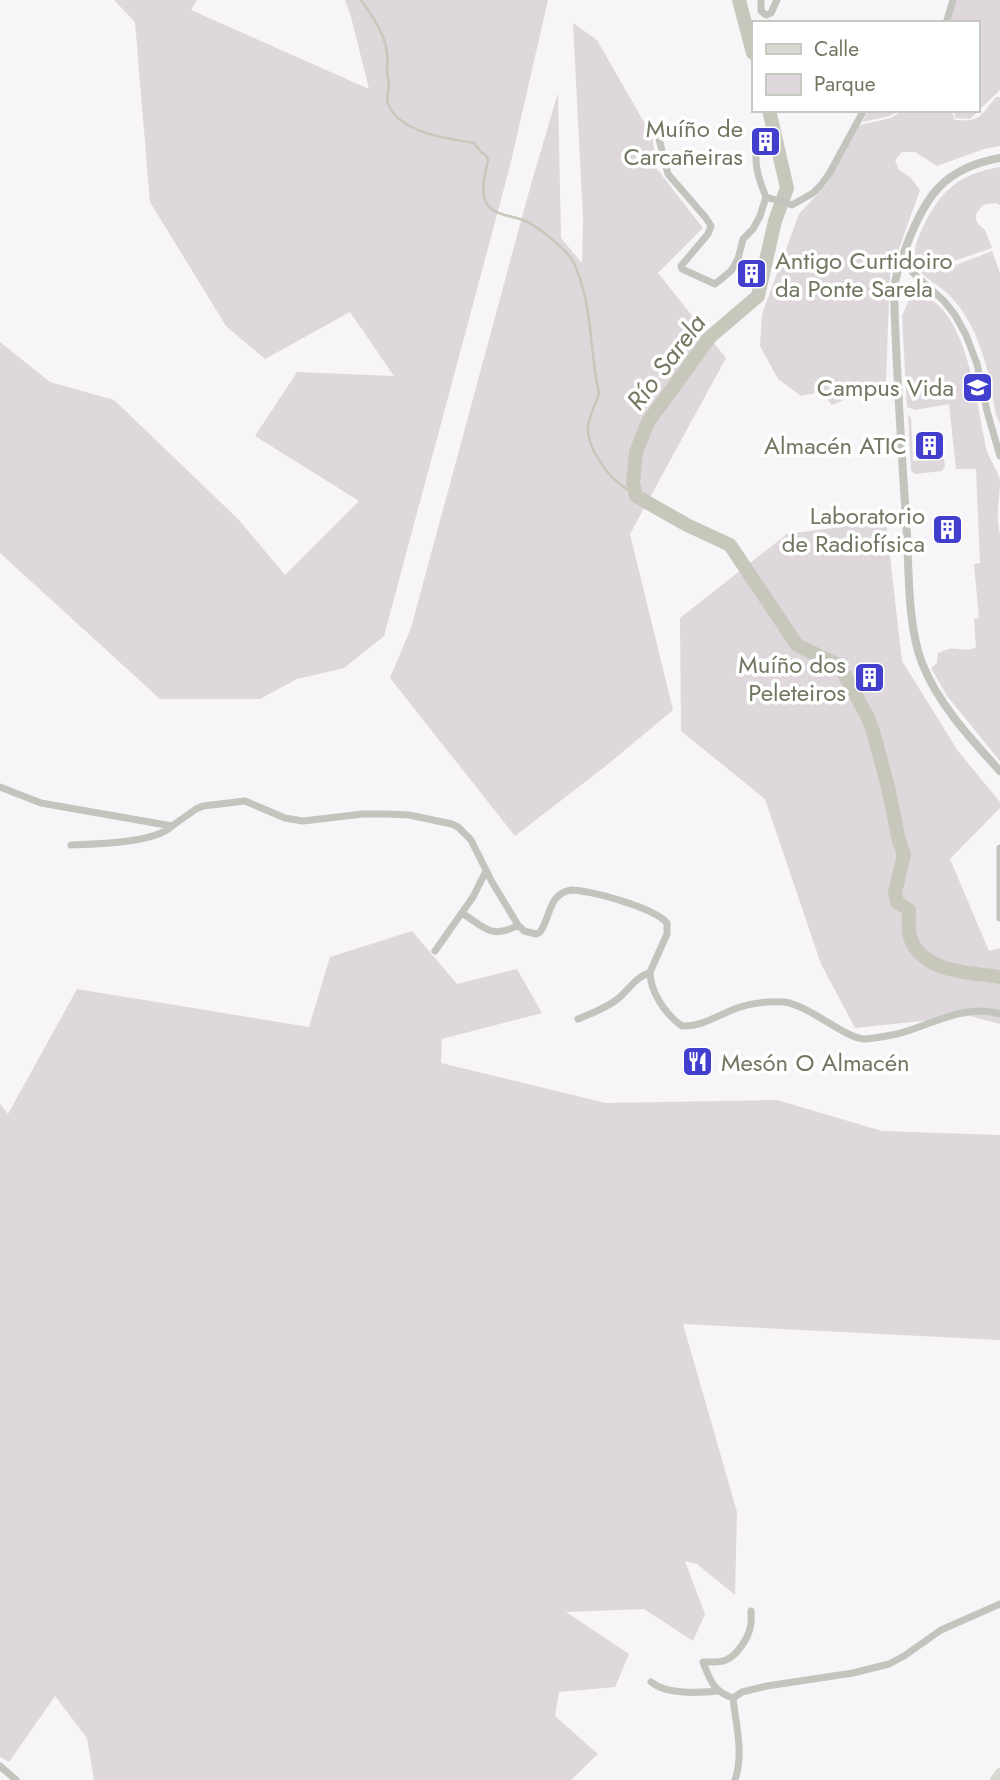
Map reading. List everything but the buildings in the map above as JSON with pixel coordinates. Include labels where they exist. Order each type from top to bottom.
[{"type":"main road","points":[[996,1780],[1000,1773]]},
{"type":"street","points":[[761,0],[761,11],[766,15],[771,13],[777,0]]},
{"type":"street","points":[[947,21],[953,0]]},
{"type":"street","points":[[759,139],[756,168],[768,197],[792,205],[821,185],[863,112]]},
{"type":"street","points":[[657,131],[668,174],[711,226],[708,234],[681,266],[682,269],[715,284],[731,271],[738,259],[743,239],[757,223],[768,197]]},
{"type":"street","points":[[1000,158],[962,169],[942,184],[926,202],[912,231],[894,290],[915,642],[938,695],[1000,771]]},
{"type":"street","points":[[905,251],[918,282],[915,291]]},
{"type":"street","points":[[897,274],[905,270],[915,274],[955,315],[977,364],[1000,456]]},
{"type":"street","points":[[894,290],[901,293],[935,293]]},
{"type":"street","points":[[0,787],[41,803],[172,826]]},
{"type":"street","points":[[71,845],[160,834],[203,806],[245,802],[285,818],[303,821],[369,814],[409,815],[458,827],[471,840],[518,925],[524,931],[537,934],[540,932],[556,897],[570,890],[656,913],[667,923],[667,934],[650,973],[651,984],[668,1014],[682,1026],[697,1025],[757,1003],[775,1002],[806,1009],[861,1039],[899,1034],[959,1013],[977,1010],[1000,1014]]},
{"type":"street","points":[[1000,848],[1000,918]]},
{"type":"street","points":[[435,951],[473,897],[486,870]]},
{"type":"street","points":[[461,913],[494,932],[506,932],[518,925]]},
{"type":"street","points":[[578,1019],[618,999],[636,981],[650,973]]},
{"type":"street","points":[[733,1698],[742,1692],[766,1686],[853,1673],[890,1664],[942,1630],[1000,1604]]},
{"type":"street","points":[[718,1691],[703,1662],[724,1661],[730,1657],[748,1634],[751,1611]]},
{"type":"street","points":[[651,1682],[656,1686],[684,1692],[718,1691],[733,1698]]},
{"type":"street","points":[[733,1698],[740,1766],[735,1780]]},
{"type":"street","points":[[0,1766],[16,1780]]},
{"type":"green space","points":[[114,0],[197,0],[191,10],[369,89],[345,0],[548,0],[509,170],[384,636],[344,668],[297,679],[260,699],[160,699],[0,553],[0,342],[50,382],[114,400],[238,519],[285,575],[359,501],[255,436],[297,372],[394,376],[350,312],[265,359],[226,326],[150,202],[135,22]]},
{"type":"green space","points":[[952,0],[1000,0],[1000,90],[979,110],[979,21],[949,21]]},
{"type":"green space","points":[[573,23],[597,40],[652,136],[657,169],[703,228],[658,273],[726,358],[630,534],[673,710],[515,836],[390,678],[411,628],[558,93],[561,238],[582,263],[583,219]]},
{"type":"green space","points":[[996,97],[1000,97],[1000,146],[937,166],[915,152],[902,152],[895,160],[899,170],[910,177],[920,190],[890,274],[886,381],[832,405],[821,392],[801,396],[778,379],[760,346],[762,314],[799,214],[826,185],[860,125],[891,118],[900,112],[952,112],[955,120],[975,119]]},
{"type":"green space","points":[[868,112],[895,112],[890,116],[862,122]]},
{"type":"green space","points":[[954,112],[977,112],[970,119],[955,118]]},
{"type":"green space","points":[[1000,167],[1000,205],[983,205],[976,214],[976,220],[985,230],[992,248],[954,261],[956,265],[992,251],[1000,273],[1000,424],[986,365],[973,330],[951,297],[920,271],[915,251],[923,227],[944,194],[962,179]]},
{"type":"green space","points":[[923,296],[939,306],[951,321],[961,341],[987,451],[1000,481],[1000,761],[947,696],[931,668],[937,663],[939,652],[976,647],[974,619],[979,618],[974,564],[980,563],[976,469],[956,469],[949,404],[915,410],[907,407],[902,316],[909,300]]},
{"type":"green space","points":[[908,415],[911,418],[913,461],[944,459],[945,466],[942,471],[915,474],[911,470]]},
{"type":"green space","points":[[886,521],[902,661],[958,751],[1000,802],[1000,808],[950,859],[989,951],[1000,948],[1000,1024],[970,1016],[855,1028],[821,964],[765,799],[681,731],[680,618],[787,534]]},
{"type":"green space","points":[[412,931],[457,984],[517,969],[542,1013],[442,1039],[441,1063],[606,1103],[777,1100],[882,1131],[1000,1135],[1000,1340],[683,1324],[737,1512],[735,1595],[697,1564],[685,1561],[705,1614],[693,1641],[644,1609],[566,1612],[629,1654],[615,1687],[559,1692],[555,1716],[598,1754],[571,1780],[94,1780],[87,1738],[55,1696],[9,1762],[0,1757],[0,1104],[8,1114],[77,989],[309,1027],[330,957]]},
{"type":"waterway","points":[[361,0],[384,40],[389,87],[387,98],[397,117],[416,129],[474,143],[488,160],[483,193],[486,203],[494,211],[523,220],[535,227],[558,244],[573,261],[584,293],[599,393],[589,421],[590,442],[610,475],[636,496]]},
{"type":"waterway","name":"Río Sarela","points":[[739,0],[752,49]]},
{"type":"waterway","name":"Río Sarela","points":[[769,112],[787,188],[775,221],[758,296],[710,337],[648,422],[636,452],[633,483],[636,496],[687,525],[730,545],[797,645],[840,666],[873,731],[904,854],[895,893],[897,902],[909,910],[909,934],[916,949],[925,958],[948,969],[1000,977]]},
{"type":"place","name":"Muíño de Carcañeiras","points":[[766,142]]},
{"type":"place","name":"Antigo Curtidoiro da Ponte Sarela","points":[[752,274]]},
{"type":"place","name":"Campus Vida","points":[[977,387]]},
{"type":"place","name":"Almacén ATIC","points":[[930,445]]},
{"type":"place","name":"Laboratorio de Radiofísica","points":[[948,529]]},
{"type":"place","name":"Muíño dos Peleteiros","points":[[869,678]]},
{"type":"place","name":"Mesón O Almacén","points":[[698,1062]]}]
